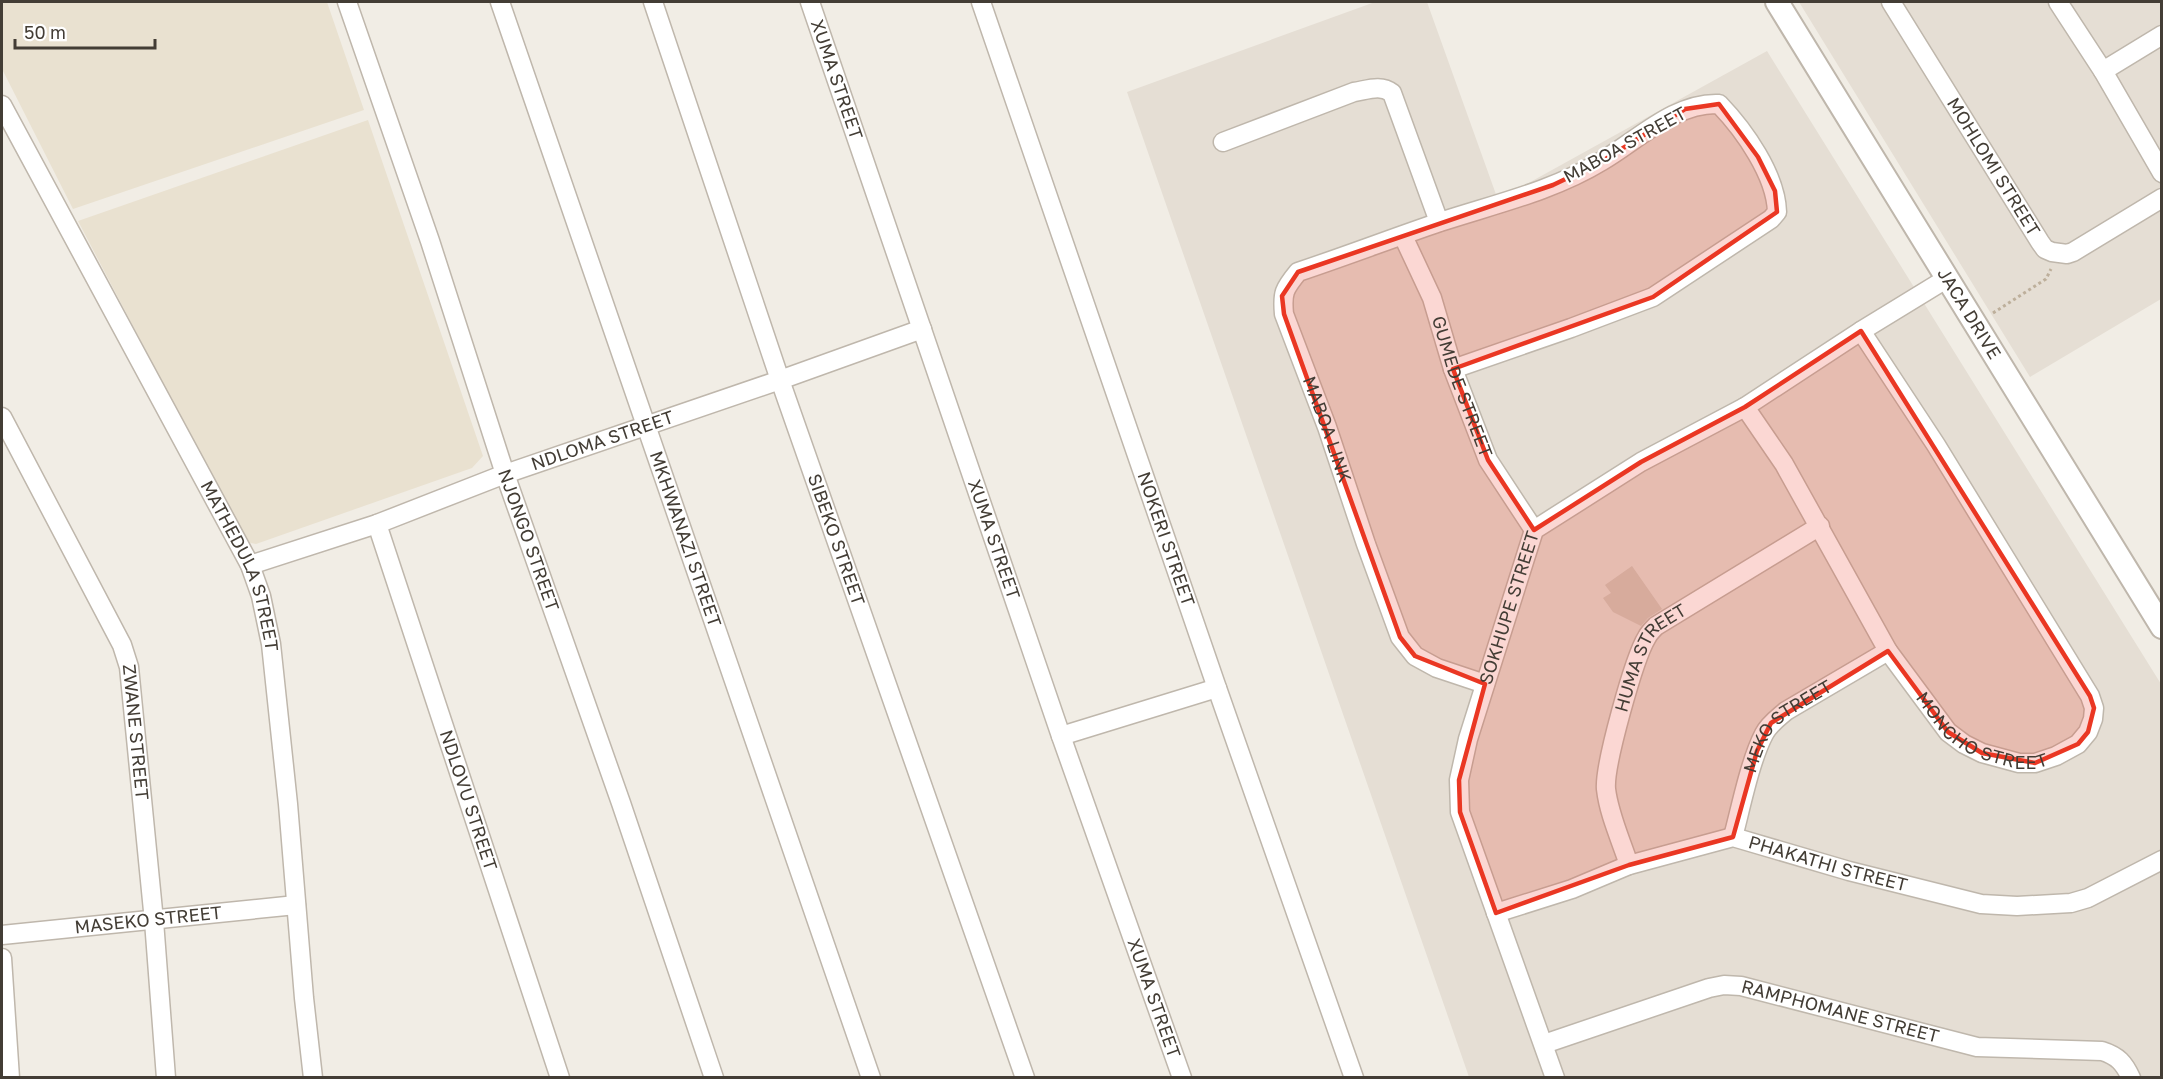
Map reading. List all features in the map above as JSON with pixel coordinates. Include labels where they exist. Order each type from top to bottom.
[{"type":"street","name":"NJONGO STREET","points":[[347,2],[430,241],[505,474],[621,803],[714,1077]]},
{"type":"street","name":"MKHWANAZI STREET","points":[[500,2],[871,1077]]},
{"type":"street","name":"SIBEKO STREET","points":[[652,2],[780,380],[1025,1077]]},
{"type":"street","name":"XUMA STREET","points":[[810,2],[1062,736],[1182,1077]]},
{"type":"street","name":"NOKERI STREET","points":[[981,2],[1217,688],[1354,1077]]},
{"type":"street","name":"JACA DRIVE","points":[[1777,2],[2162,627]]},
{"type":"street","name":"MOHLOMI STREET","points":[[1891,2],[2040,242],[2045,249],[2058,254]]},
{"type":"street","points":[[2058,2],[2103,71],[2162,173]]},
{"type":"street","points":[[2103,71],[2162,35]]},
{"type":"street","points":[[1223,142],[1354,92],[1376,87],[1388,89],[1392,93],[1439,222]]},
{"type":"street","name":"MABOA STREET","points":[[1439,222],[1488,208],[1553,185],[1601,162],[1685,109],[1704,103],[1719,104],[1730,116],[1758,157],[1775,191],[1777,212],[1771,219],[1653,297],[1454,369]]},
{"type":"street","name":"MATHEDULA STREET","points":[[2,105],[250,565],[261,596],[271,644],[313,1077]]},
{"type":"street","points":[[2058,254],[2073,252],[2162,198]]},
{"type":"street","name":"MABOA LINK","points":[[1439,222],[1298,272],[1282,296],[1284,314],[1327,427],[1400,637],[1415,656],[1437,668],[1485,684]]},
{"type":"street","name":"GUMEDE STREET","points":[[1403,236],[1432,298],[1454,369],[1488,460],[1534,530]]},
{"type":"street","name":"SOKHUPE STREET","points":[[1555,1077],[1460,812],[1459,780],[1468,739],[1534,530],[1641,462],[1744,407],[1946,279]]},
{"type":"street","name":"NDLOMA STREET","points":[[250,565],[377,524],[505,474],[922,329]]},
{"type":"street","name":"MONCHO STREET","points":[[1744,407],[1784,464],[1888,651],[1948,732],[1964,744],[1982,753],[2019,763],[2036,763],[2056,756],[2078,744],[2088,732],[2093,719],[2094,708],[2085,687],[1936,445],[1861,331]]},
{"type":"street","name":"ZWANE STREET","points":[[2,417],[122,645],[129,667],[154,921],[166,1077]]},
{"type":"street","name":"NDLOVU STREET","points":[[377,524],[560,1077]]},
{"type":"street","name":"HUMA STREET","points":[[1629,865],[1609,806],[1606,787],[1613,745],[1635,668],[1647,636],[1668,618],[1820,526]]},
{"type":"street","name":"MEKO STREET","points":[[1733,837],[1757,751],[1771,723],[1786,711],[1888,651]]},
{"type":"street","points":[[1062,736],[1217,688]]},
{"type":"street","name":"PHAKATHI STREET","points":[[1496,913],[1572,889],[1629,865],[1733,837],[1849,871],[1981,904],[2017,906],[2062,904],[2088,898],[2162,860]]},
{"type":"street","name":"MASEKO STREET","points":[[2,935],[296,905]]},
{"type":"street","points":[[2,958],[10,1077]]},
{"type":"street","name":"RAMPHOMANE STREET","points":[[1544,1044],[1709,988],[1724,985],[1758,990],[1977,1047],[2102,1051],[2115,1055],[2124,1064],[2131,1077]]},
{"type":"path","points":[[1975,324],[2046,279],[2058,254]]},
{"type":"highlighted area","points":[[1719,104],[1758,157],[1775,191],[1777,212],[1653,297],[1453,369],[1488,460],[1534,530],[1641,462],[1745,407],[1861,331],[2090,696],[2094,708],[2088,732],[2078,744],[2035,763],[1982,753],[1948,732],[1888,651],[1771,723],[1757,751],[1733,837],[1629,865],[1496,913],[1460,812],[1459,780],[1485,684],[1415,656],[1400,637],[1284,314],[1282,296],[1298,272],[1553,185],[1601,162],[1685,109]]},
{"type":"shaded area","points":[[2,2],[327,2],[364,110],[73,209],[2,69]]},
{"type":"shaded area","points":[[1375,2],[1427,2],[1498,200],[1767,51],[2161,684],[2161,1077],[1469,1077],[1127,92]]},
{"type":"shaded area","points":[[1799,2],[2161,2],[2161,299],[2030,377]]},
{"type":"shaded area","points":[[368,120],[483,456],[472,468],[256,544],[246,542],[78,221]]},
{"type":"building","points":[[1632,566],[1662,609],[1648,618],[1641,626],[1613,612],[1603,598],[1611,593],[1605,585]]}]
